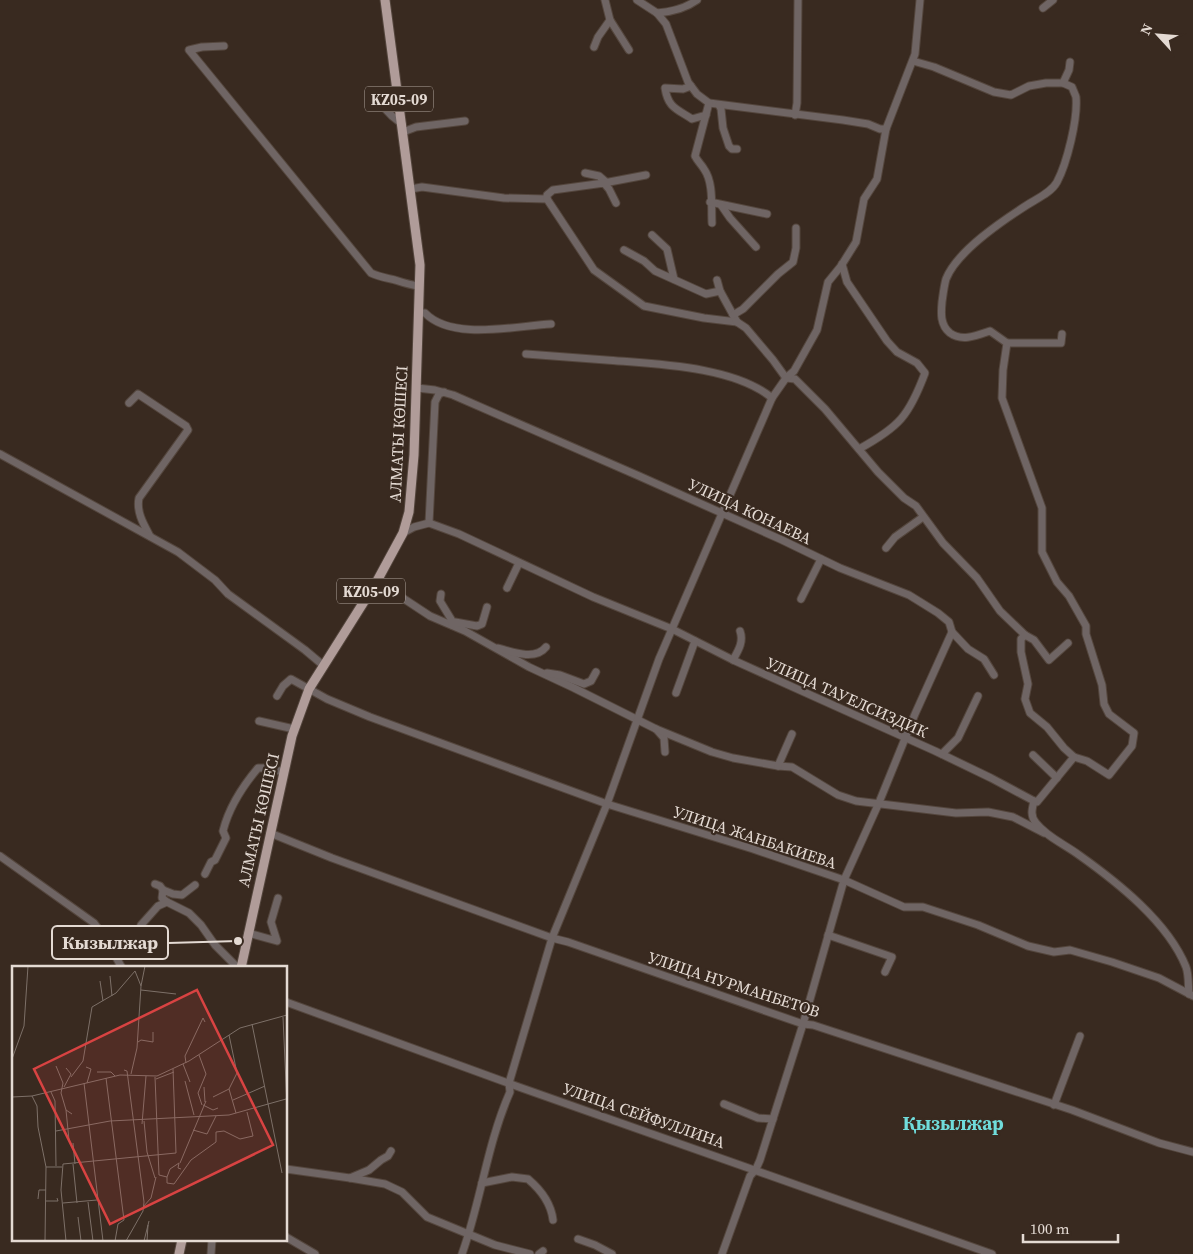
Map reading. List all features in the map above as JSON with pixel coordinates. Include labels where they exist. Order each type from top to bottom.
[{"type":"main road","name":"KZ05-09","points":[[385,0],[411,193]]},
{"type":"main road","name":"АЛМАТЫ КӨШЕСІ","points":[[240,966],[294,729],[309,689],[377,581],[403,533],[409,512],[417,388],[420,266],[411,193]]},
{"type":"street","points":[[605,0],[610,20],[630,50]]},
{"type":"street","points":[[637,0],[657,13],[666,24],[680,63],[691,86],[697,94],[709,103],[843,120],[886,129]]},
{"type":"street","points":[[675,9],[679,0]]},
{"type":"street","points":[[657,13],[688,5],[697,0]]},
{"type":"street","points":[[795,115],[797,103],[798,0]]},
{"type":"street","points":[[462,1254],[469,1235],[482,1183],[483,1171],[510,1092],[509,1083],[552,938],[607,804],[672,630],[772,398],[786,378],[794,371],[817,330],[828,282],[856,242],[864,199],[877,179],[886,129],[915,54],[920,0]]},
{"type":"street","points":[[1043,8],[1053,0]]},
{"type":"street","points":[[594,47],[598,37],[610,20]]},
{"type":"street","points":[[224,46],[202,47],[190,50],[371,273],[381,278],[419,286]]},
{"type":"street","points":[[913,61],[934,67],[994,92],[1012,95],[1029,86],[1046,83],[1063,83],[1072,87],[1076,96],[1074,128],[1065,164],[1056,184],[1049,191],[1005,218],[974,244],[957,263],[946,278],[941,314],[943,325],[958,338],[990,331],[1007,343],[1061,343],[1062,334]]},
{"type":"street","points":[[1063,83],[1069,70],[1070,62]]},
{"type":"street","points":[[691,86],[683,90],[665,88],[666,96],[672,107],[692,119],[706,115]]},
{"type":"street","points":[[372,95],[403,128],[465,121]]},
{"type":"street","points":[[709,103],[696,156],[698,163],[704,169],[711,192],[712,223]]},
{"type":"street","points":[[719,104],[723,128],[729,146],[732,149],[737,149]]},
{"type":"street","points":[[585,173],[598,176],[610,189],[616,203]]},
{"type":"street","points":[[646,175],[552,190],[547,195],[547,199],[594,270],[644,306],[704,318],[735,319]]},
{"type":"street","points":[[411,193],[422,187],[504,198],[547,199]]},
{"type":"street","points":[[710,202],[767,214]]},
{"type":"street","points":[[721,205],[756,247]]},
{"type":"street","points":[[735,319],[778,274],[793,262],[796,248],[796,228]]},
{"type":"street","points":[[652,235],[667,249],[674,279]]},
{"type":"street","points":[[624,250],[644,261],[655,271],[706,294],[720,291]]},
{"type":"street","points":[[842,264],[847,282],[887,341],[897,352],[917,363],[925,373],[917,395],[905,415],[890,431],[859,449]]},
{"type":"street","points":[[717,280],[720,291],[735,319],[746,328],[786,378],[795,379],[825,409],[878,472],[904,498],[916,506],[943,543],[977,578],[1000,611],[1025,635],[1034,640],[1049,660],[1056,656],[1068,643]]},
{"type":"street","points":[[419,313],[425,313],[432,320],[440,324],[457,328],[481,330],[551,324]]},
{"type":"street","points":[[1007,343],[1003,370],[1002,398],[1042,508],[1042,552],[1057,582],[1069,596],[1086,626],[1086,634],[1102,685],[1104,704],[1109,714],[1134,733],[1132,746],[1109,775],[1087,760],[1074,757],[1047,727],[1030,713],[1025,699],[1028,684],[1021,652],[1021,639],[1025,635]]},
{"type":"street","points":[[526,354],[698,368],[732,378],[764,391],[772,398]]},
{"type":"street","name":"УЛИЦА КОНАЕВА","points":[[417,388],[444,392],[534,429],[821,559],[909,595],[938,613],[948,622],[952,632],[968,649],[984,659],[994,675]]},
{"type":"street","points":[[403,533],[414,527],[429,523],[435,402],[439,394],[444,392]]},
{"type":"street","points":[[129,403],[138,394],[186,426],[188,430],[138,498],[137,504],[140,514],[150,537]]},
{"type":"street","points":[[0,454],[178,552],[215,580],[228,594],[324,666]]},
{"type":"street","points":[[886,548],[896,537],[924,517]]},
{"type":"street","name":"УЛИЦА ТАУЕЛСИЗДИК","points":[[429,523],[459,534],[593,598],[672,630],[905,739],[942,754],[1034,801]]},
{"type":"street","points":[[801,599],[821,559]]},
{"type":"street","points":[[507,588],[519,562]]},
{"type":"street","points":[[377,581],[430,616],[452,625],[539,672],[630,717],[712,752],[733,758],[792,767],[838,795],[856,801],[956,813],[988,812],[1017,819],[1024,819],[1032,812]]},
{"type":"street","points":[[441,594],[440,601],[451,619],[452,625]]},
{"type":"street","points":[[452,625],[455,622],[477,626],[482,624],[487,607]]},
{"type":"street","points":[[733,660],[741,645],[742,637],[740,631]]},
{"type":"street","points":[[722,1254],[750,1176],[756,1170],[760,1160],[803,1024],[844,880],[952,632]]},
{"type":"street","points":[[676,693],[695,641]]},
{"type":"street","points":[[488,644],[521,654],[535,655],[546,647]]},
{"type":"street","points":[[539,672],[560,675],[584,684],[591,681],[596,672]]},
{"type":"street","name":"УЛИЦА ЖАНБАКИЕВА","points":[[277,696],[282,686],[291,679],[327,699],[370,717],[607,804],[753,849],[844,880],[904,907],[923,907],[978,924],[1028,946],[1054,952],[1070,950],[1112,962],[1159,978],[1191,995]]},
{"type":"street","points":[[942,754],[958,738],[978,696]]},
{"type":"street","points":[[259,721],[294,729]]},
{"type":"street","points":[[656,729],[664,738],[665,752]]},
{"type":"street","points":[[778,766],[792,734]]},
{"type":"street","points":[[1033,756],[1057,778]]},
{"type":"street","points":[[1044,833],[1034,821],[1032,812],[1034,801],[1037,802],[1074,757]]},
{"type":"street","points":[[204,874],[211,862],[215,860],[226,838],[223,831],[226,818],[247,781],[258,768],[284,772]]},
{"type":"street","points":[[1017,819],[1076,853],[1108,876],[1155,920],[1174,945],[1187,968],[1191,995]]},
{"type":"street","name":"УЛИЦА НУРМАНБЕТОВ","points":[[270,833],[340,861],[552,938],[803,1024],[813,1025],[876,1045],[1054,1104],[1159,1143],[1193,1152]]},
{"type":"street","points":[[0,856],[94,922],[121,966]]},
{"type":"street","points":[[155,884],[173,894],[182,895],[196,885]]},
{"type":"street","points":[[164,890],[162,898],[189,913],[201,925],[215,945],[237,966]]},
{"type":"street","points":[[248,933],[277,941],[271,922],[278,898]]},
{"type":"street","points":[[142,925],[158,906],[167,902]]},
{"type":"street","points":[[828,935],[892,957],[885,972]]},
{"type":"street","name":"УЛИЦА СЕЙФУЛЛИНА","points":[[288,1003],[992,1254]]},
{"type":"street","points":[[1054,1104],[1080,1036]]},
{"type":"street","points":[[724,1104],[758,1118],[773,1119]]},
{"type":"street","points":[[350,1178],[369,1170],[388,1156],[391,1151]]},
{"type":"street","points":[[288,1169],[385,1184],[402,1192],[427,1217],[495,1245],[530,1254]]},
{"type":"street","points":[[482,1183],[512,1177],[528,1179],[545,1197],[552,1209],[553,1220]]},
{"type":"street","points":[[288,1238],[316,1254]]},
{"type":"street","points":[[578,1239],[612,1254]]},
{"type":"place","name":"Кызылжар","points":[[238,941]]},
{"type":"district","name":"Қызылжар","points":[[953,1123]]}]
